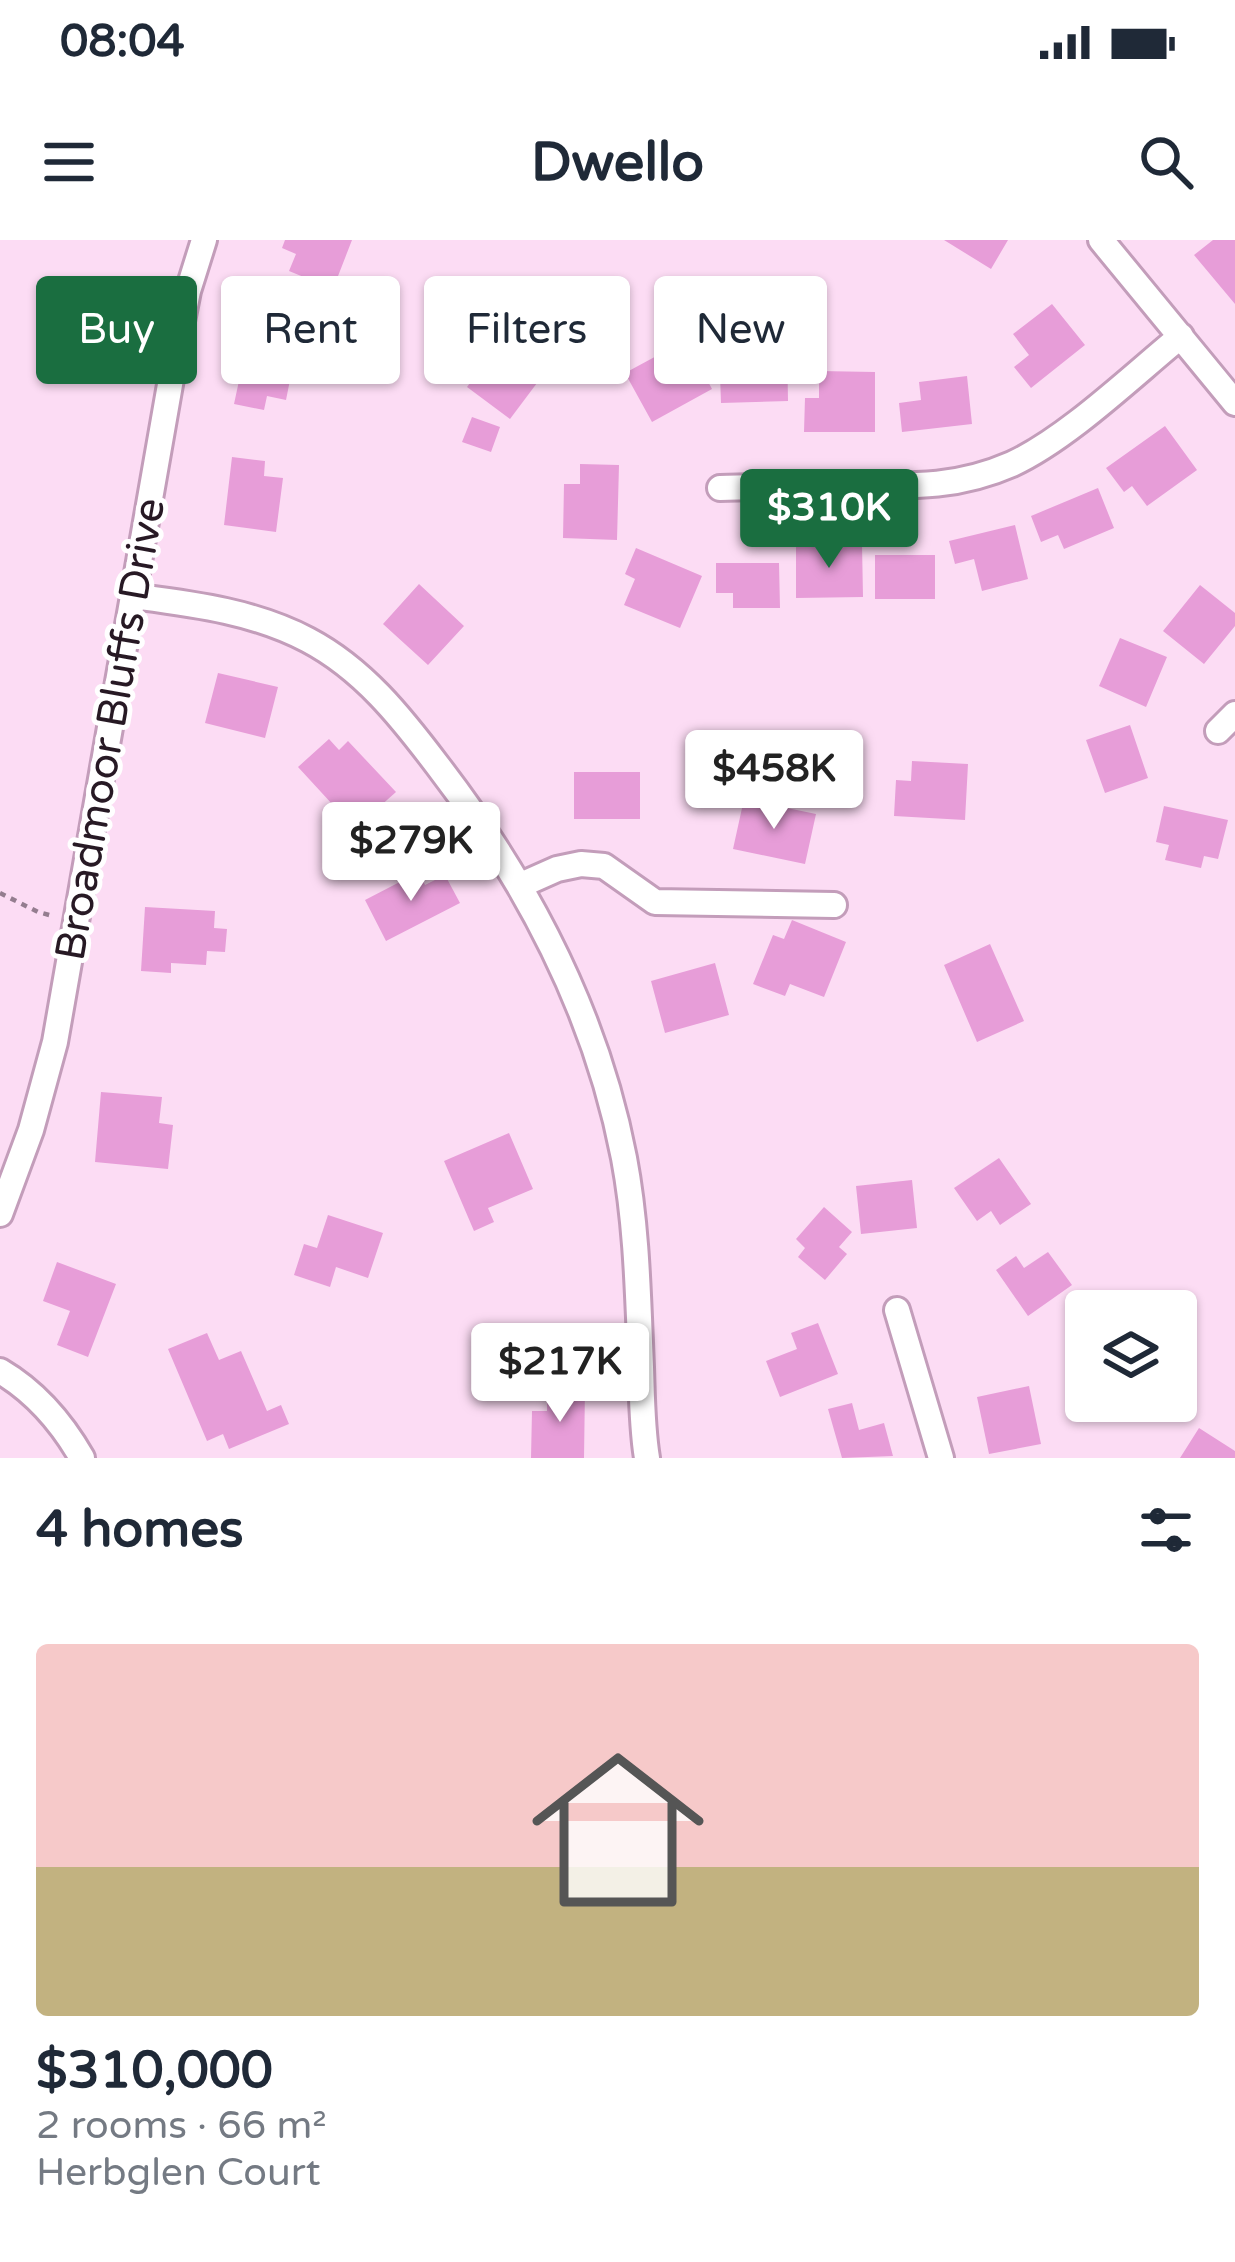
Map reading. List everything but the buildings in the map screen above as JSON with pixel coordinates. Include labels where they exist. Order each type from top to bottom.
[{"type":"street","name":"Broadmoor Bluffs Drive","points":[[0,1214],[31,1130],[55,1042],[188,291],[204,240]]},
{"type":"street","points":[[1102,240],[1235,403]]},
{"type":"street","points":[[719,488],[920,487],[979,477],[1044,446],[1181,336]]},
{"type":"street","points":[[132,596],[234,612],[274,625],[342,661],[404,721],[521,885],[586,1020],[623,1156],[635,1243],[647,1458]]},
{"type":"street","points":[[521,885],[581,864],[604,866],[655,902],[834,905]]},
{"type":"street","points":[[897,1310],[940,1458]]},
{"type":"street","points":[[0,1371],[56,1419],[82,1458]]},
{"type":"path","points":[[0,893],[38,912],[76,921]]}]
